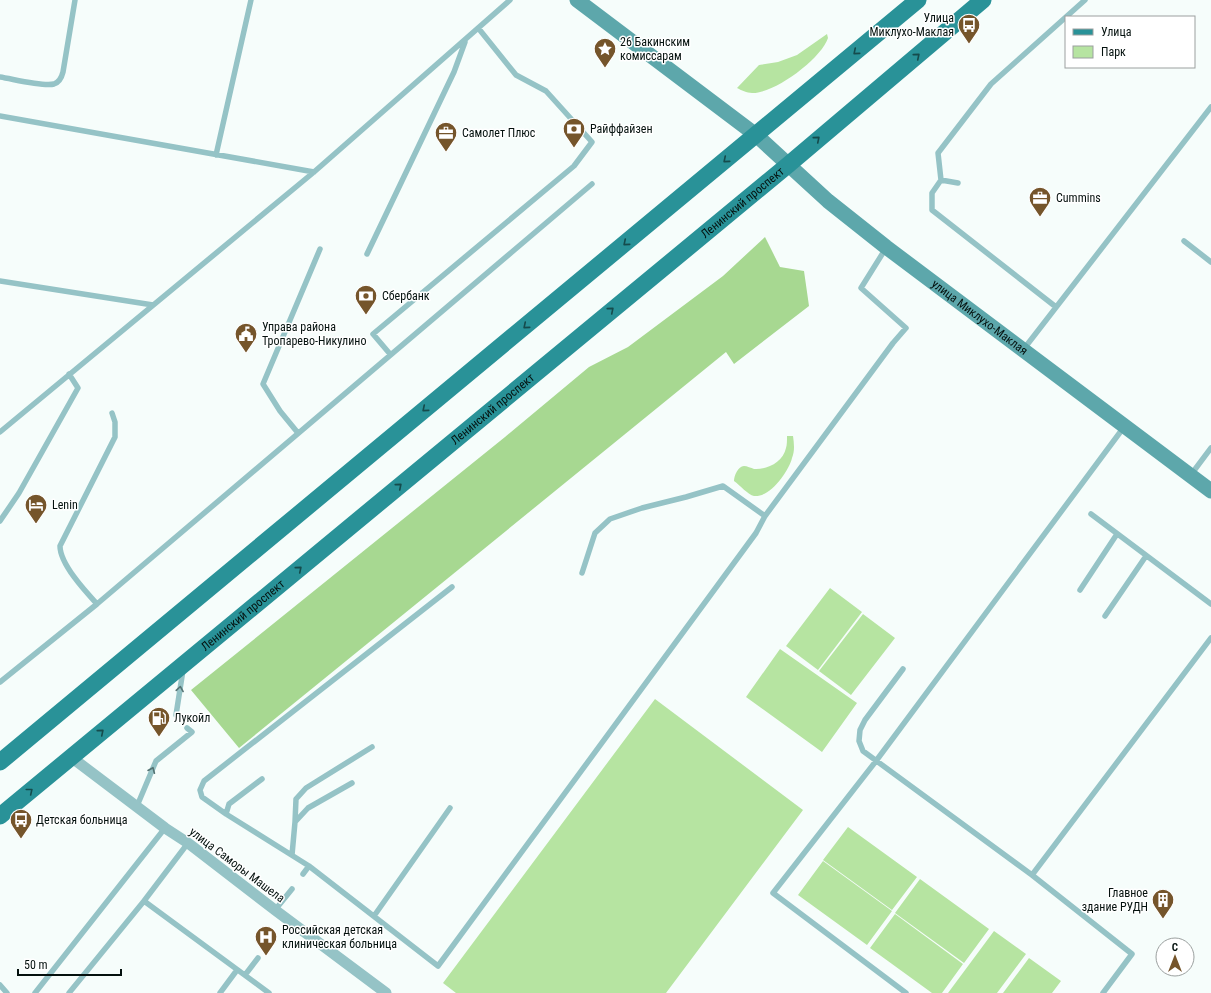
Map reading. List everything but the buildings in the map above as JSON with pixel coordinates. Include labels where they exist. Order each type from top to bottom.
[{"type":"main road","name":"улица Миклухо-Маклая","points":[[577,0],[756,136],[828,201],[886,247],[1211,491]]},
{"type":"main road","points":[[0,762],[918,0]]},
{"type":"main road","name":"Ленинский проспект","points":[[0,816],[788,164],[983,0]]},
{"type":"street","name":"улица Саморы Машела","points":[[71,757],[165,828],[188,843],[274,910],[386,993]]},
{"type":"lane","points":[[0,77],[44,84],[55,84],[61,79],[74,0]]},
{"type":"lane","points":[[216,155],[251,0]]},
{"type":"lane","points":[[0,432],[314,172],[510,0]]},
{"type":"lane","points":[[1067,16],[1085,0]]},
{"type":"lane","points":[[1056,307],[932,210],[932,193],[941,180],[938,153],[990,84],[1065,18]]},
{"type":"lane","points":[[390,354],[373,334],[574,166],[592,142],[546,91],[516,75],[479,28]]},
{"type":"lane","points":[[367,254],[454,72],[465,40]]},
{"type":"lane","points":[[1023,350],[1211,108]]},
{"type":"lane","points":[[0,116],[314,172]]},
{"type":"lane","points":[[941,180],[958,183]]},
{"type":"lane","points":[[0,682],[96,604],[592,184]]},
{"type":"lane","points":[[1184,242],[1211,262]]},
{"type":"lane","points":[[452,586],[204,781],[200,790],[202,797],[226,814],[310,866],[438,966],[756,533],[765,516],[893,343],[906,328],[861,288],[886,247]]},
{"type":"lane","points":[[298,433],[280,411],[263,384],[320,249]]},
{"type":"lane","points":[[0,281],[153,305]]},
{"type":"lane","points":[[0,521],[19,493],[78,388],[70,374]]},
{"type":"lane","points":[[96,604],[72,574],[60,554],[60,546],[115,437],[115,422],[112,413]]},
{"type":"lane","points":[[906,993],[773,893],[876,761],[1124,427]]},
{"type":"lane","points":[[1190,476],[1211,448]]},
{"type":"lane","points":[[582,572],[595,533],[610,519],[642,508],[723,486],[765,516]]},
{"type":"lane","points":[[1091,514],[1211,604]]},
{"type":"lane","points":[[1080,590],[1117,534]]},
{"type":"lane","points":[[1105,616],[1146,556]]},
{"type":"lane","points":[[1032,876],[1211,638]]},
{"type":"lane","points":[[176,715],[184,664]]},
{"type":"lane","points":[[902,669],[865,720],[860,730],[859,741],[863,751],[1032,876],[1132,954],[1103,993]]},
{"type":"lane","points":[[136,806],[156,761],[192,732],[187,728]]},
{"type":"lane","points":[[292,855],[296,799],[306,788],[372,747]]},
{"type":"lane","points":[[226,814],[229,804],[262,779]]},
{"type":"lane","points":[[295,822],[308,808],[352,783]]},
{"type":"lane","points":[[374,916],[450,808]]},
{"type":"lane","points":[[35,993],[165,828]]},
{"type":"lane","points":[[69,993],[144,901],[188,843]]},
{"type":"lane","points":[[303,874],[310,866]]},
{"type":"lane","points":[[274,910],[292,888]]},
{"type":"lane","points":[[144,901],[269,993]]},
{"type":"lane","points":[[245,975],[258,958]]},
{"type":"lane","points":[[220,993],[237,970]]},
{"type":"lane","points":[[0,985],[7,993]]},
{"type":"green space","points":[[827,34],[828,38],[824,46],[816,56],[796,74],[784,82],[761,92],[750,93],[737,88],[759,65],[778,62],[797,55]]},
{"type":"green space","points":[[765,237],[780,267],[804,271],[809,306],[734,364],[726,352],[239,748],[191,690],[505,437],[589,367],[628,347],[723,276]]},
{"type":"green space","points":[[787,436],[793,436],[793,455],[787,470],[778,483],[766,493],[754,496],[734,481],[737,472],[742,466],[759,469],[774,464],[778,461],[782,457],[787,445]]},
{"type":"green space","points":[[830,588],[862,612],[818,670],[786,646]]},
{"type":"green space","points":[[863,614],[895,638],[851,695],[819,671]]},
{"type":"green space","points":[[780,649],[857,703],[822,752],[746,697]]},
{"type":"green space","points":[[655,699],[803,810],[666,993],[456,993],[443,983]]},
{"type":"green space","points":[[848,827],[917,877],[892,910],[823,860]]},
{"type":"green space","points":[[823,861],[892,911],[867,945],[798,895]]},
{"type":"green space","points":[[920,879],[989,929],[964,963],[895,913]]},
{"type":"green space","points":[[895,914],[963,964],[942,993],[932,993],[870,948]]},
{"type":"green space","points":[[994,931],[1026,954],[997,993],[948,993]]},
{"type":"green space","points":[[1029,958],[1061,981],[1052,993],[1003,993]]},
{"type":"place","name":"Улица Миклухо-Маклая","points":[[969,44]]},
{"type":"place","name":"26 Бакинским комиссарам","points":[[605,68]]},
{"type":"place","name":"Райффайзен","points":[[574,148]]},
{"type":"place","name":"Самолет Плюс","points":[[446,152]]},
{"type":"place","name":"Cummins","points":[[1040,218]]},
{"type":"place","name":"Сбербанк","points":[[366,316]]},
{"type":"place","name":"Управа района Тропарево-Никулино","points":[[246,354]]},
{"type":"place","name":"Lenin","points":[[36,524]]},
{"type":"place","name":"Лукойл","points":[[159,738]]},
{"type":"place","name":"Детская больница","points":[[21,840]]},
{"type":"place","name":"Главное здание РУДН","points":[[1163,920]]},
{"type":"place","name":"Российская детская клиническая больница","points":[[266,956]]}]
